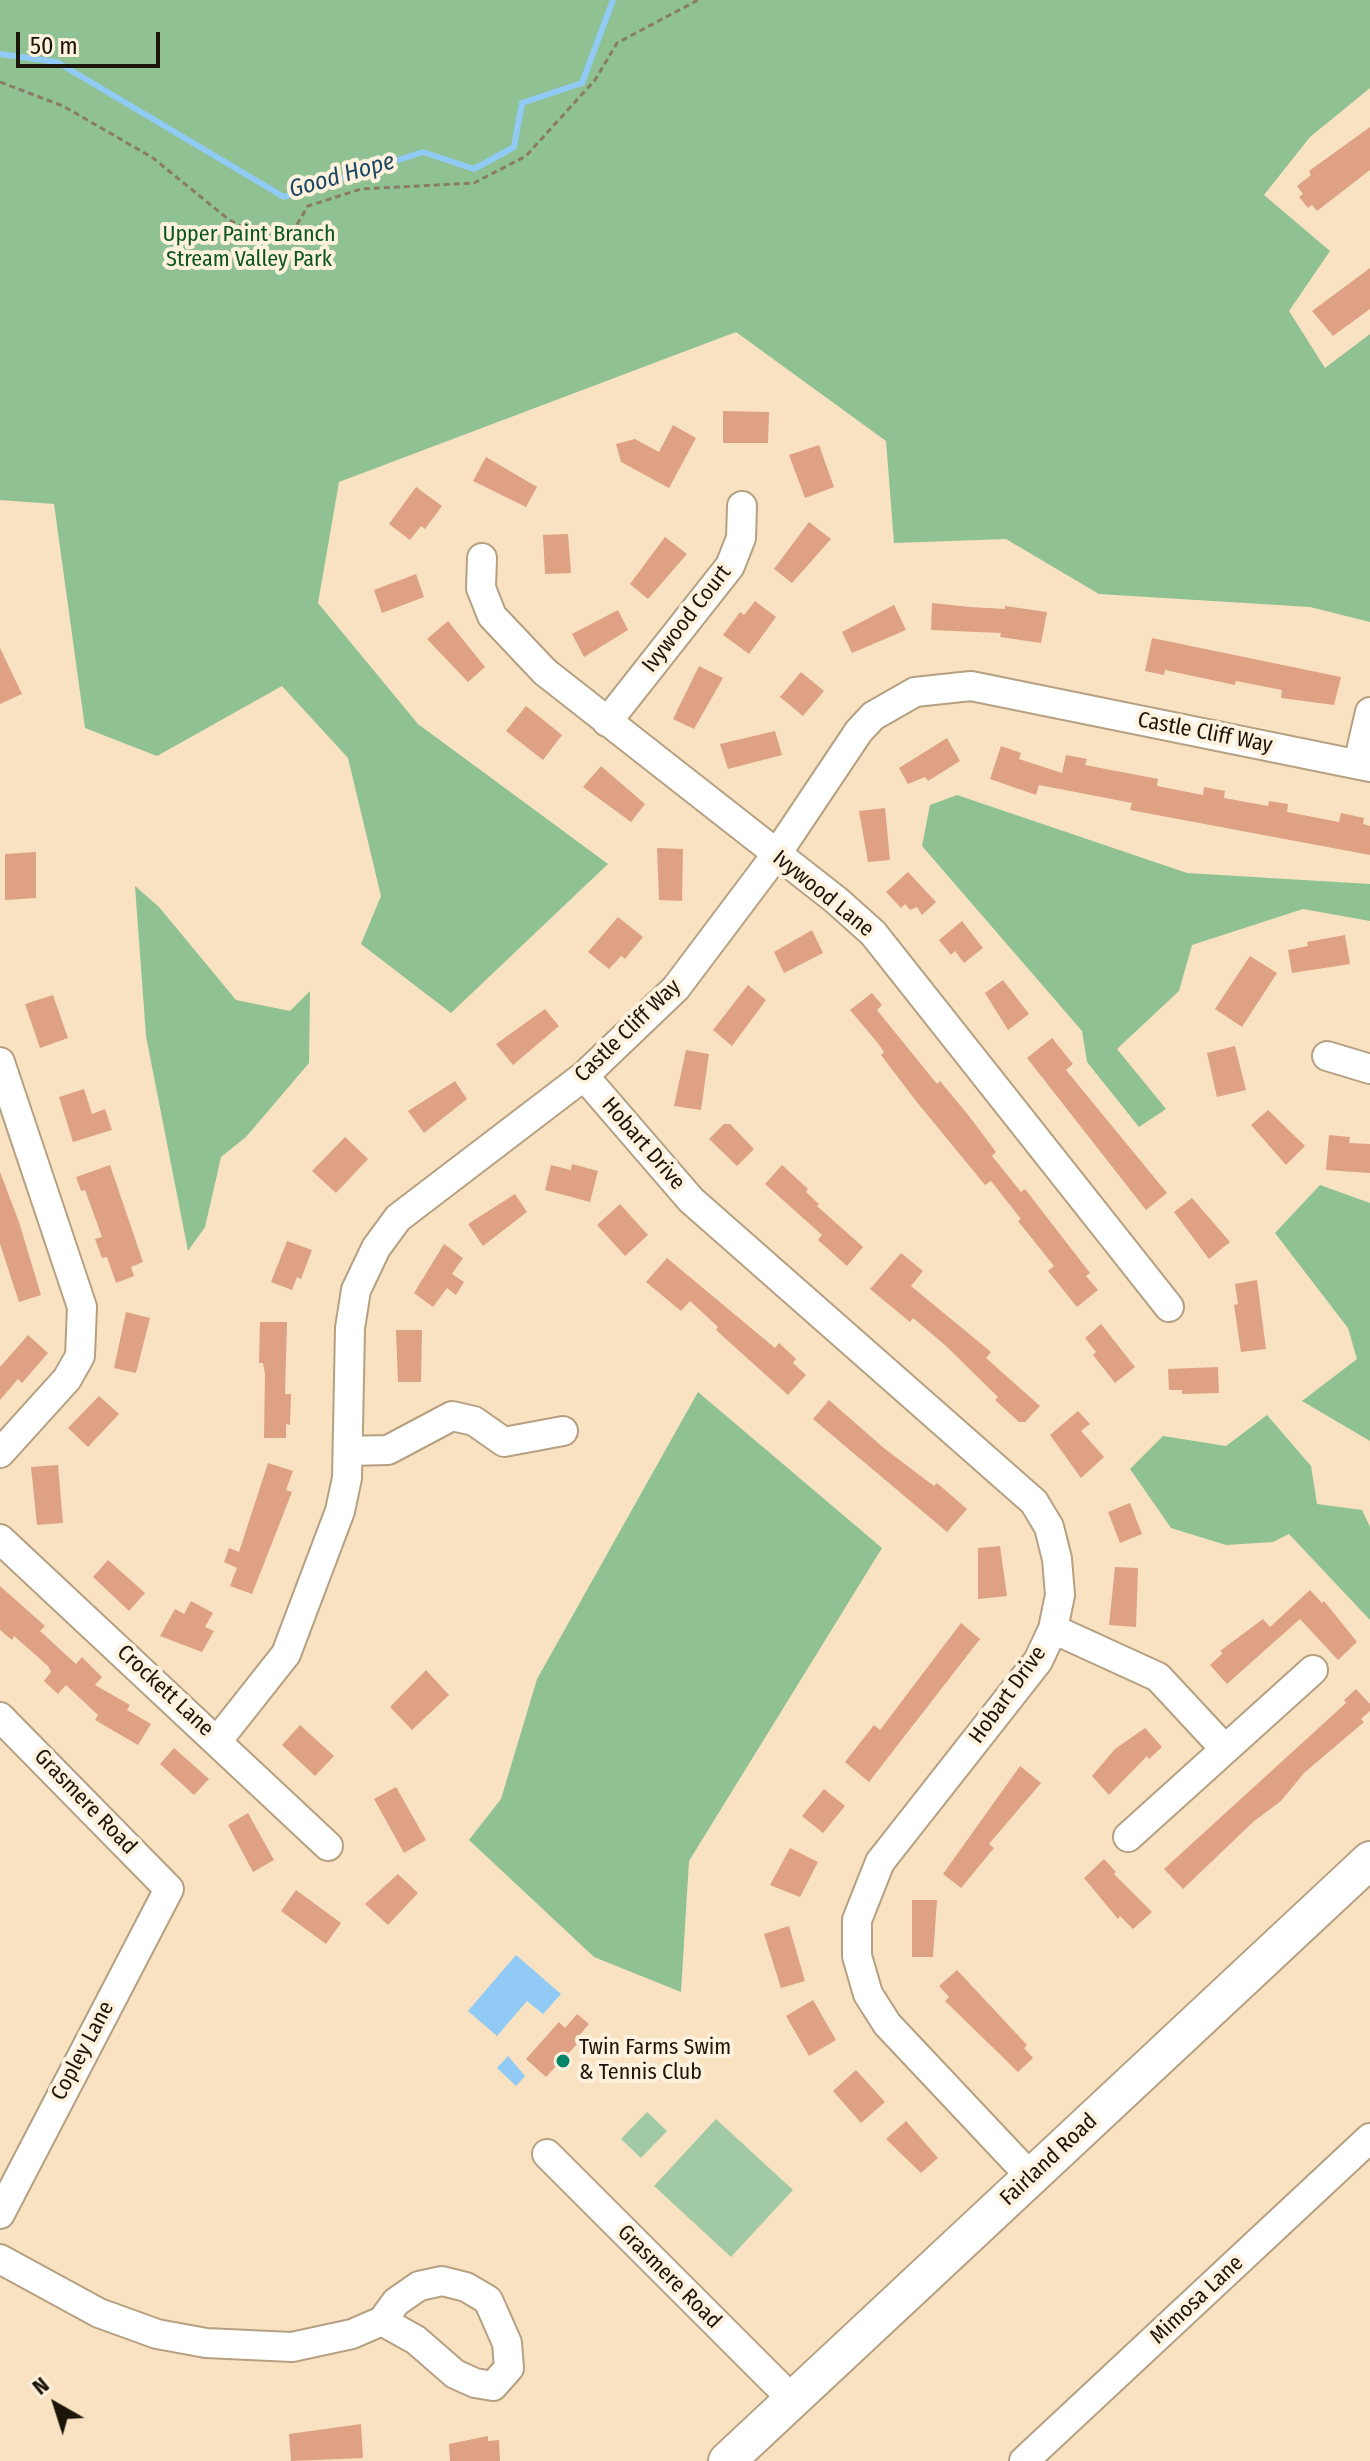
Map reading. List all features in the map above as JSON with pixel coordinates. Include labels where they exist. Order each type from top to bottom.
[{"type":"main road","name":"Fairland Road","points":[[727,2461],[1370,1860]]},
{"type":"street","name":"Ivywood Court","points":[[607,722],[730,566],[741,538],[742,506]]},
{"type":"street","name":"Ivywood Lane","points":[[482,558],[481,588],[492,616],[545,672],[873,933],[1169,1307]]},
{"type":"street","name":"Castle Cliff Way","points":[[218,1740],[286,1654],[340,1511],[347,1478],[350,1328],[356,1290],[376,1248],[398,1218],[584,1076],[676,988],[776,855],[859,731],[873,716],[915,692],[971,686],[1364,765]]},
{"type":"street","points":[[1364,765],[1370,712]]},
{"type":"street","points":[[1327,1056],[1370,1069]]},
{"type":"street","points":[[0,1062],[82,1307],[80,1356],[67,1379],[0,1453]]},
{"type":"street","name":"Hobart Drive","points":[[584,1076],[691,1200],[1034,1502],[1049,1527],[1057,1559],[1060,1595],[1053,1629],[1038,1661],[880,1862],[857,1920],[860,1969],[868,1994],[887,2024],[1031,2177]]},
{"type":"street","points":[[348,1451],[388,1450],[452,1416],[474,1421],[504,1442],[563,1431]]},
{"type":"street","name":"Crockett Lane","points":[[0,1539],[328,1846]]},
{"type":"street","points":[[1053,1629],[1158,1677],[1224,1748]]},
{"type":"street","points":[[1128,1837],[1313,1670]]},
{"type":"street","name":"Grasmere Road","points":[[0,1717],[169,1889]]},
{"type":"street","name":"Copley Lane","points":[[0,2214],[169,1889]]},
{"type":"street","name":"Mimosa Lane","points":[[1024,2461],[1370,2138]]},
{"type":"street","name":"Grasmere Road","points":[[547,2154],[792,2399]]},
{"type":"street","points":[[0,2259],[99,2313],[157,2334],[206,2343],[292,2347],[352,2334],[382,2321],[396,2302],[419,2286],[442,2281],[466,2287],[488,2300],[507,2343],[509,2368],[493,2386],[475,2383],[455,2374],[416,2340],[382,2321]]},
{"type":"path","points":[[0,82],[63,106],[153,158],[228,219],[271,243],[293,231],[308,206],[361,189],[474,183],[526,156],[595,80],[617,43],[698,0]]},
{"type":"green space","name":"Upper Paint Branch Stream Valley Park","points":[[0,0],[1370,0],[1370,88],[1310,137],[1264,195],[1330,251],[1289,311],[1325,368],[1370,334],[1370,622],[1310,607],[1099,594],[1006,539],[894,543],[886,441],[736,332],[339,482],[318,603],[418,724],[608,864],[451,1013],[361,944],[381,896],[348,758],[282,686],[157,756],[85,728],[54,504],[0,500]]},
{"type":"green space","points":[[957,795],[1187,873],[1370,884],[1370,921],[1303,909],[1192,945],[1179,991],[1117,1049],[1166,1109],[1139,1127],[1087,1062],[1082,1031],[922,846],[930,805]]},
{"type":"green space","points":[[135,886],[159,907],[236,1000],[290,1011],[310,991],[309,1063],[246,1137],[221,1157],[205,1227],[188,1251],[146,1036]]},
{"type":"green space","points":[[1320,1185],[1370,1203],[1370,1441],[1302,1401],[1357,1359],[1348,1328],[1275,1233]]},
{"type":"green space","points":[[698,1392],[882,1548],[689,1861],[681,1992],[594,1957],[469,1840],[501,1799],[537,1679]]},
{"type":"green space","points":[[1267,1415],[1311,1466],[1317,1504],[1362,1510],[1370,1527],[1370,1620],[1289,1534],[1273,1542],[1226,1545],[1171,1528],[1130,1469],[1163,1436],[1226,1446]]},
{"type":"green space","points":[[647,2112],[667,2131],[641,2158],[621,2139]]},
{"type":"green space","points":[[716,2119],[793,2190],[731,2257],[654,2186]]},
{"type":"water","points":[[516,1955],[561,1994],[543,2014],[527,2001],[497,2036],[468,2011]]},
{"type":"water","points":[[508,2056],[525,2076],[516,2086],[497,2068]]},
{"type":"building","points":[[1370,127],[1370,170],[1317,211],[1312,205],[1308,208],[1299,197],[1303,194],[1297,186],[1311,175],[1309,171]]},
{"type":"building","points":[[1370,268],[1370,309],[1333,336],[1312,311]]},
{"type":"building","points":[[723,411],[769,412],[768,443],[723,443]]},
{"type":"building","points":[[673,425],[696,438],[669,488],[621,462],[616,444],[635,439],[659,452]]},
{"type":"building","points":[[819,445],[834,487],[805,498],[789,455]]},
{"type":"building","points":[[486,457],[537,487],[526,507],[473,481]]},
{"type":"building","points":[[416,487],[442,506],[425,529],[421,526],[410,540],[389,524]]},
{"type":"building","points":[[809,522],[831,539],[792,583],[774,569]]},
{"type":"building","points":[[568,534],[571,573],[545,574],[543,535]]},
{"type":"building","points":[[665,537],[687,554],[648,599],[630,584]]},
{"type":"building","points":[[416,574],[424,597],[382,613],[374,590]]},
{"type":"building","points":[[755,601],[776,617],[749,654],[723,635],[740,612],[744,615]]},
{"type":"building","points":[[932,603],[1005,609],[1005,606],[1047,612],[1041,643],[1000,637],[1001,633],[931,630]]},
{"type":"building","points":[[894,605],[906,630],[852,653],[842,632]]},
{"type":"building","points":[[618,610],[628,630],[584,657],[572,634]]},
{"type":"building","points":[[448,621],[485,667],[468,682],[427,639]]},
{"type":"building","points":[[1152,638],[1341,677],[1334,705],[1281,698],[1282,690],[1236,681],[1235,685],[1165,670],[1164,675],[1145,671]]},
{"type":"building","points":[[0,648],[22,694],[0,704]]},
{"type":"building","points":[[699,666],[723,678],[694,729],[673,719]]},
{"type":"building","points":[[801,672],[824,691],[803,716],[780,697]]},
{"type":"building","points":[[526,706],[562,735],[543,760],[506,731]]},
{"type":"building","points":[[775,731],[782,755],[728,769],[720,744]]},
{"type":"building","points":[[947,738],[960,761],[928,781],[925,777],[908,784],[899,768]]},
{"type":"building","points":[[1001,746],[1021,753],[1019,759],[1062,773],[1066,755],[1087,759],[1085,765],[1158,779],[1157,786],[1203,795],[1204,787],[1225,791],[1224,798],[1268,806],[1269,801],[1288,804],[1287,812],[1339,822],[1341,813],[1364,818],[1363,824],[1370,826],[1370,855],[1130,810],[1132,803],[1039,785],[1036,795],[990,779]]},
{"type":"building","points":[[601,766],[645,804],[631,822],[583,787]]},
{"type":"building","points":[[885,808],[890,860],[868,862],[859,811]]},
{"type":"building","points":[[657,848],[683,849],[682,901],[659,900]]},
{"type":"building","points":[[36,852],[36,898],[5,900],[5,854]]},
{"type":"building","points":[[908,872],[936,902],[922,915],[917,907],[910,910],[905,904],[901,908],[886,892]]},
{"type":"building","points":[[618,917],[643,937],[625,959],[621,956],[609,969],[588,952]]},
{"type":"building","points":[[962,921],[983,948],[964,963],[955,951],[951,955],[939,940]]},
{"type":"building","points":[[812,930],[823,953],[784,973],[774,952]]},
{"type":"building","points":[[1345,935],[1350,964],[1292,973],[1288,950],[1308,946],[1307,942]]},
{"type":"building","points":[[1250,956],[1277,973],[1242,1027],[1215,1009]]},
{"type":"building","points":[[1003,980],[1029,1014],[1008,1030],[985,993]]},
{"type":"building","points":[[748,985],[766,1000],[732,1046],[713,1030]]},
{"type":"building","points":[[872,993],[882,1005],[877,1010],[937,1084],[940,1081],[969,1116],[996,1152],[992,1156],[1021,1192],[1025,1189],[1090,1273],[1086,1276],[1098,1290],[1077,1307],[1048,1271],[1054,1266],[1018,1221],[1021,1219],[991,1181],[985,1185],[916,1101],[881,1055],[884,1052],[877,1042],[850,1010]]},
{"type":"building","points":[[53,995],[68,1038],[40,1048],[25,1004]]},
{"type":"building","points":[[545,1009],[559,1026],[513,1065],[496,1044]]},
{"type":"building","points":[[1052,1038],[1073,1064],[1066,1070],[1167,1193],[1146,1210],[1027,1058]]},
{"type":"building","points":[[1235,1046],[1246,1090],[1217,1097],[1207,1053]]},
{"type":"building","points":[[686,1050],[709,1054],[701,1110],[674,1106]]},
{"type":"building","points":[[455,1081],[467,1099],[424,1133],[408,1111]]},
{"type":"building","points":[[84,1089],[92,1114],[105,1109],[112,1130],[73,1142],[59,1097]]},
{"type":"building","points":[[1268,1110],[1305,1146],[1286,1165],[1251,1125]]},
{"type":"building","points":[[724,1124],[730,1124],[754,1149],[737,1166],[709,1139]]},
{"type":"building","points":[[1329,1135],[1350,1137],[1349,1143],[1370,1144],[1370,1173],[1326,1170]]},
{"type":"building","points":[[345,1137],[368,1159],[336,1193],[312,1171]]},
{"type":"building","points":[[572,1164],[598,1171],[590,1202],[545,1190],[551,1165],[571,1170]]},
{"type":"building","points":[[110,1165],[143,1262],[131,1267],[134,1276],[116,1283],[107,1257],[102,1258],[95,1239],[102,1237],[85,1190],[81,1191],[76,1177]]},
{"type":"building","points":[[782,1165],[808,1189],[806,1192],[819,1204],[817,1206],[863,1247],[847,1266],[818,1240],[822,1235],[765,1184]]},
{"type":"building","points":[[0,1172],[41,1295],[19,1302],[0,1244]]},
{"type":"building","points":[[515,1194],[527,1212],[483,1246],[468,1224]]},
{"type":"building","points":[[1192,1198],[1230,1242],[1209,1259],[1174,1212]]},
{"type":"building","points":[[620,1204],[648,1235],[625,1256],[597,1225]]},
{"type":"building","points":[[287,1241],[312,1250],[301,1279],[297,1277],[292,1290],[271,1282]]},
{"type":"building","points":[[444,1244],[463,1258],[452,1274],[464,1282],[456,1295],[447,1288],[433,1307],[414,1293]]},
{"type":"building","points":[[901,1253],[923,1271],[911,1286],[991,1352],[986,1358],[1040,1406],[1025,1422],[1019,1422],[995,1400],[998,1397],[946,1346],[913,1318],[910,1322],[870,1289]]},
{"type":"building","points":[[667,1258],[775,1348],[779,1343],[796,1359],[793,1363],[806,1375],[788,1395],[716,1330],[718,1327],[690,1301],[681,1311],[646,1282]]},
{"type":"building","points":[[1257,1280],[1266,1349],[1241,1352],[1234,1305],[1238,1304],[1235,1284]]},
{"type":"building","points":[[126,1312],[150,1318],[136,1373],[114,1368]]},
{"type":"building","points":[[260,1322],[287,1322],[285,1394],[291,1394],[290,1425],[286,1424],[286,1438],[264,1438],[265,1374],[263,1363],[259,1363]]},
{"type":"building","points":[[1101,1324],[1135,1367],[1115,1383],[1093,1355],[1096,1352],[1085,1338]]},
{"type":"building","points":[[396,1330],[422,1330],[421,1382],[398,1382]]},
{"type":"building","points":[[28,1335],[48,1353],[22,1383],[18,1379],[0,1400],[0,1367]]},
{"type":"building","points":[[1218,1367],[1219,1393],[1182,1394],[1182,1390],[1169,1390],[1168,1369]]},
{"type":"building","points":[[99,1396],[119,1414],[88,1447],[68,1428]]},
{"type":"building","points":[[829,1400],[885,1449],[934,1486],[937,1483],[967,1509],[947,1532],[813,1419]]},
{"type":"building","points":[[1078,1411],[1090,1424],[1081,1431],[1104,1457],[1081,1478],[1050,1435]]},
{"type":"building","points":[[268,1463],[293,1471],[286,1490],[292,1492],[252,1594],[230,1586],[237,1568],[224,1562],[229,1548],[239,1552]]},
{"type":"building","points":[[58,1465],[63,1523],[37,1525],[31,1467]]},
{"type":"building","points":[[1130,1503],[1142,1534],[1120,1543],[1108,1512]]},
{"type":"building","points":[[1000,1546],[1007,1596],[978,1599],[978,1548]]},
{"type":"building","points":[[108,1560],[145,1593],[129,1611],[93,1577]]},
{"type":"building","points":[[1115,1567],[1138,1568],[1136,1627],[1109,1625]]},
{"type":"building","points":[[0,1586],[45,1626],[40,1631],[76,1664],[82,1657],[102,1677],[95,1685],[130,1705],[127,1710],[151,1724],[138,1745],[95,1720],[98,1715],[66,1685],[58,1694],[44,1681],[51,1672],[48,1666],[14,1636],[12,1640],[0,1630]]},
{"type":"building","points":[[1310,1590],[1322,1603],[1324,1601],[1357,1642],[1338,1660],[1300,1619],[1227,1684],[1210,1665],[1223,1653],[1220,1651],[1263,1619],[1270,1627]]},
{"type":"building","points":[[191,1601],[213,1613],[205,1627],[214,1631],[202,1652],[160,1636],[175,1609],[184,1614]]},
{"type":"building","points":[[961,1623],[980,1639],[869,1782],[845,1762],[874,1725],[880,1730]]},
{"type":"building","points":[[426,1670],[449,1695],[412,1730],[390,1707]]},
{"type":"building","points":[[1356,1689],[1370,1704],[1370,1711],[1361,1719],[1364,1722],[1304,1773],[1281,1801],[1253,1822],[1183,1889],[1164,1869],[1346,1703],[1344,1700]]},
{"type":"building","points":[[300,1725],[334,1756],[315,1776],[282,1745]]},
{"type":"building","points":[[1145,1728],[1162,1747],[1149,1759],[1147,1756],[1109,1795],[1092,1776],[1115,1749]]},
{"type":"building","points":[[174,1748],[209,1779],[194,1795],[160,1764]]},
{"type":"building","points":[[1020,1766],[1041,1783],[989,1844],[994,1848],[961,1888],[943,1874]]},
{"type":"building","points":[[396,1787],[426,1840],[404,1853],[374,1799]]},
{"type":"building","points":[[824,1789],[845,1806],[823,1833],[802,1816]]},
{"type":"building","points":[[248,1813],[274,1860],[253,1872],[228,1825]]},
{"type":"building","points":[[790,1848],[818,1862],[800,1897],[770,1885]]},
{"type":"building","points":[[1104,1859],[1116,1872],[1114,1874],[1152,1912],[1133,1929],[1120,1916],[1118,1919],[1084,1878]]},
{"type":"building","points":[[398,1874],[418,1893],[388,1925],[365,1904]]},
{"type":"building","points":[[296,1890],[341,1923],[326,1944],[281,1911]]},
{"type":"building","points":[[912,1900],[937,1900],[933,1957],[912,1957]]},
{"type":"building","points":[[789,1926],[805,1981],[781,1988],[764,1934]]},
{"type":"building","points":[[957,1970],[1027,2045],[1024,2048],[1033,2058],[1018,2072],[945,2001],[949,1997],[939,1986]]},
{"type":"building","points":[[813,2000],[836,2040],[809,2056],[786,2016]]},
{"type":"building","points":[[577,2014],[589,2024],[577,2038],[580,2041],[546,2077],[526,2059],[559,2022],[565,2028]]},
{"type":"building","points":[[856,2070],[885,2102],[861,2123],[833,2091]]},
{"type":"building","points":[[906,2121],[938,2158],[921,2173],[886,2139]]},
{"type":"building","points":[[361,2424],[363,2458],[291,2461],[289,2434]]},
{"type":"building","points":[[488,2436],[488,2441],[499,2440],[500,2461],[450,2461],[449,2444]]},
{"type":"waterway","name":"Good Hope","points":[[0,54],[57,62],[284,197],[423,152],[474,169],[514,147],[522,103],[582,83],[613,0]]},
{"type":"place","name":"Twin Farms Swim & Tennis Club","points":[[563,2061]]}]
